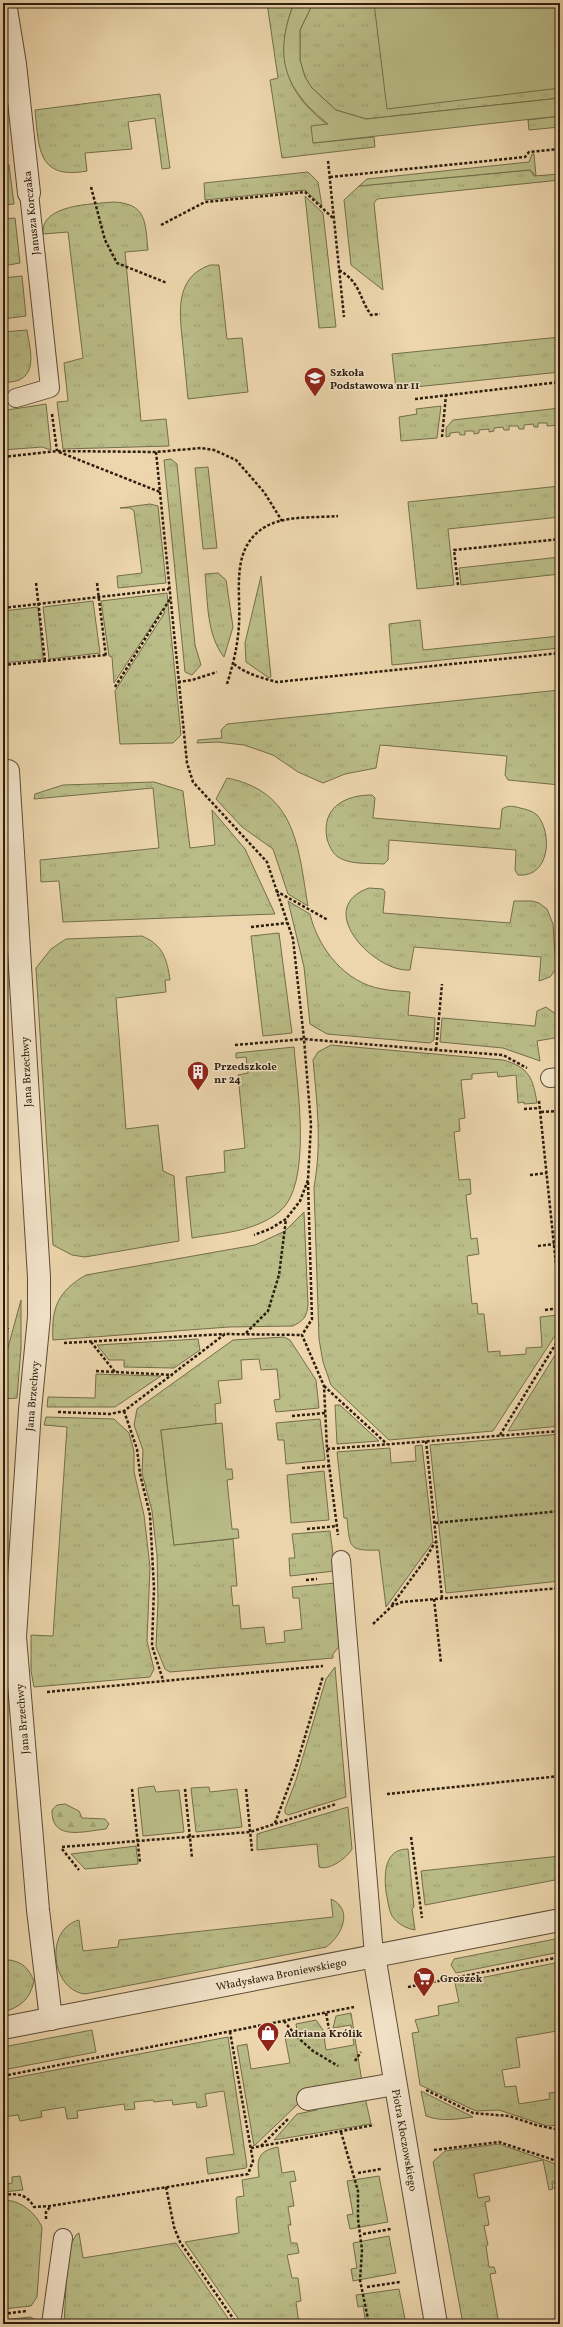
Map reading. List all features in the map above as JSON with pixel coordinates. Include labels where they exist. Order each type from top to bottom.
[{"type":"street","name":"Janusza Korczaka","points":[[5,3],[15,64],[29,193]]},
{"type":"street","name":"Jana Brzechwy","points":[[8,771],[39,1277],[39,1318],[30,1410],[15,1637],[38,1910],[51,2019]]},
{"type":"street","name":"Władysława Broniewskiego","points":[[3,2028],[560,1920]]},
{"type":"street","name":"Piotra Kłoczowskiego","points":[[374,1956],[436,2324]]},
{"type":"street","points":[[308,2099],[395,2084]]},
{"type":"lane","name":"Janusza Korczaka","points":[[16,398],[50,388],[29,193]]},
{"type":"lane","points":[[340,1560],[374,1956]]},
{"type":"lane","points":[[51,2324],[63,2238]]},
{"type":"path","points":[[330,177],[525,157],[529,152],[560,149]]},
{"type":"path","points":[[328,161],[344,317]]},
{"type":"path","points":[[91,187],[106,240],[117,263],[167,283]]},
{"type":"path","points":[[161,225],[205,202],[305,192],[334,219]]},
{"type":"path","points":[[340,270],[354,280],[364,305],[371,315],[380,314]]},
{"type":"path","points":[[415,399],[446,394],[560,382]]},
{"type":"path","points":[[442,437],[446,394]]},
{"type":"path","points":[[53,417],[56,451]]},
{"type":"path","points":[[3,457],[56,451],[156,452],[201,448],[214,450],[236,460],[264,492],[282,521]]},
{"type":"path","points":[[56,451],[160,492]]},
{"type":"path","points":[[156,452],[187,763],[193,782],[266,862],[293,939],[304,1040],[311,1125],[308,1180],[312,1319],[302,1335]]},
{"type":"path","points":[[227,684],[234,664],[239,624],[237,574],[243,554],[252,539],[265,527],[282,521],[338,516]]},
{"type":"path","points":[[458,585],[454,550],[560,539]]},
{"type":"path","points":[[36,582],[45,661]]},
{"type":"path","points":[[3,665],[106,656],[97,583]]},
{"type":"path","points":[[3,608],[169,589]]},
{"type":"path","points":[[115,687],[170,599]]},
{"type":"path","points":[[234,664],[241,670],[277,682],[560,653]]},
{"type":"path","points":[[178,682],[192,680],[218,672]]},
{"type":"path","points":[[276,890],[328,920]]},
{"type":"path","points":[[251,927],[287,923]]},
{"type":"path","points":[[436,1050],[442,984]]},
{"type":"path","points":[[235,1045],[304,1040],[503,1055],[530,1069]]},
{"type":"path","points":[[539,1094],[560,1303]]},
{"type":"path","points":[[524,1109],[540,1108]]},
{"type":"path","points":[[540,1112],[560,1111]]},
{"type":"path","points":[[530,1175],[547,1173]]},
{"type":"path","points":[[254,1235],[270,1229],[286,1219],[300,1202],[308,1180]]},
{"type":"path","points":[[245,1333],[268,1312],[279,1275],[286,1219]]},
{"type":"path","points":[[538,1246],[554,1244]]},
{"type":"path","points":[[545,1310],[560,1308]]},
{"type":"path","points":[[36,1345],[245,1333],[302,1335]]},
{"type":"path","points":[[30,1410],[110,1414],[124,1411],[225,1334]]},
{"type":"path","points":[[302,1335],[324,1386],[327,1449],[336,1523]]},
{"type":"path","points":[[500,1435],[560,1337]]},
{"type":"path","points":[[91,1342],[115,1372]]},
{"type":"path","points":[[96,1371],[173,1374]]},
{"type":"path","points":[[324,1386],[387,1444]]},
{"type":"path","points":[[124,1411],[137,1449],[140,1474],[150,1515],[154,1588],[152,1646],[163,1680]]},
{"type":"path","points":[[292,1416],[325,1413]]},
{"type":"path","points":[[327,1449],[560,1431]]},
{"type":"path","points":[[426,1441],[442,1598]]},
{"type":"path","points":[[302,1468],[329,1466]]},
{"type":"path","points":[[435,1523],[560,1510]]},
{"type":"path","points":[[307,1529],[337,1526]]},
{"type":"path","points":[[348,1648],[392,1606],[425,1560],[436,1541]]},
{"type":"path","points":[[392,1606],[402,1602],[559,1588],[560,1604]]},
{"type":"path","points":[[434,1599],[442,1663]]},
{"type":"path","points":[[20,1695],[163,1680],[326,1666],[296,1767],[275,1823]]},
{"type":"path","points":[[79,1870],[61,1847],[250,1832],[361,1797],[560,1776]]},
{"type":"path","points":[[246,1788],[252,1851]]},
{"type":"path","points":[[132,1789],[140,1863]]},
{"type":"path","points":[[185,1789],[192,1858]]},
{"type":"path","points":[[411,1837],[422,1922]]},
{"type":"path","points":[[3,2076],[381,2001],[398,1996],[408,1986],[560,1957]]},
{"type":"path","points":[[326,2012],[329,2028]]},
{"type":"path","points":[[284,2021],[296,2036],[323,2058],[335,2063],[359,2090]]},
{"type":"path","points":[[3,2195],[19,2194],[30,2199],[34,2207],[50,2206],[248,2174],[253,2166],[251,2148],[230,2032]]},
{"type":"path","points":[[420,2087],[473,2113],[509,2116],[536,2125],[560,2130]]},
{"type":"path","points":[[261,2147],[308,2099]]},
{"type":"path","points":[[251,2148],[378,2124]]},
{"type":"path","points":[[341,2132],[347,2146],[358,2191],[358,2219],[362,2250],[360,2280],[369,2324]]},
{"type":"path","points":[[426,2151],[499,2142],[560,2162]]},
{"type":"path","points":[[358,2173],[385,2168]]},
{"type":"path","points":[[557,2194],[555,2184],[560,2183]]},
{"type":"path","points":[[166,2187],[174,2227],[180,2242],[237,2324]]},
{"type":"path","points":[[363,2234],[396,2228]]},
{"type":"path","points":[[367,2287],[405,2281]]},
{"type":"green space","points":[[267,3],[294,3],[288,22],[285,39],[284,55],[287,71],[301,99],[328,125],[313,143],[374,137],[375,147],[282,158],[270,80],[278,78]]},
{"type":"green space","points":[[294,3],[313,3],[300,30],[300,60],[305,77],[312,88],[336,110],[366,119],[560,98],[560,116],[313,143],[311,126],[328,124],[301,98],[292,85],[287,71],[284,56],[284,40]]},
{"type":"green space","points":[[313,3],[560,3],[560,98],[366,119],[336,110],[312,88],[305,77],[300,60],[300,30]]},
{"type":"green space","points":[[374,3],[560,3],[560,88],[387,109]]},
{"type":"green space","points":[[160,94],[170,168],[162,169],[155,118],[128,122],[132,149],[85,153],[87,171],[71,173],[58,171],[50,166],[44,158],[40,148],[35,110]]},
{"type":"green space","points":[[3,108],[8,150],[3,151]]},
{"type":"green space","points":[[560,116],[560,127],[529,130],[528,120]]},
{"type":"green space","points":[[532,154],[534,154],[536,176],[530,170],[359,186],[367,179],[529,162]]},
{"type":"green space","points":[[3,165],[9,165],[14,204],[3,205]]},
{"type":"green space","points":[[530,170],[534,176],[560,174],[560,180],[377,199],[374,203],[383,290],[351,265],[344,200],[359,186]]},
{"type":"green space","points":[[308,172],[318,182],[322,206],[305,190],[205,200],[204,183]]},
{"type":"green space","points":[[305,196],[323,213],[336,327],[319,328]]},
{"type":"green space","points":[[114,202],[125,203],[133,206],[142,216],[145,223],[148,250],[125,252],[141,421],[166,419],[169,446],[63,449],[57,402],[68,401],[64,363],[83,358],[68,232],[43,234],[44,224],[50,217],[59,211],[82,205]]},
{"type":"green space","points":[[15,218],[20,263],[3,266],[3,219]]},
{"type":"green space","points":[[210,265],[219,265],[227,339],[242,338],[248,392],[188,399],[180,310],[184,288],[190,279],[198,271]]},
{"type":"green space","points":[[22,276],[26,316],[3,319],[3,278]]},
{"type":"green space","points":[[27,330],[31,358],[29,371],[19,380],[3,383],[3,332]]},
{"type":"green space","points":[[560,337],[560,372],[396,389],[392,354]]},
{"type":"green space","points":[[3,383],[7,410],[46,404],[51,450],[42,447],[3,450]]},
{"type":"green space","points":[[441,406],[437,438],[401,441],[399,417],[417,414],[416,409]]},
{"type":"green space","points":[[560,408],[560,425],[547,426],[547,423],[538,423],[538,427],[534,427],[533,424],[524,425],[524,429],[519,429],[518,426],[509,426],[509,430],[504,430],[503,427],[494,428],[494,431],[489,432],[489,429],[479,430],[479,433],[474,434],[474,431],[465,431],[465,435],[460,435],[459,432],[450,433],[450,436],[446,437],[446,428],[453,420]]},
{"type":"green space","points":[[171,459],[177,464],[195,645],[201,665],[192,675],[185,672],[164,460]]},
{"type":"green space","points":[[208,467],[217,548],[203,549],[195,468]]},
{"type":"green space","points":[[560,486],[560,517],[448,529],[454,585],[417,589],[408,502]]},
{"type":"green space","points":[[150,504],[158,506],[166,583],[118,588],[117,576],[142,573],[134,511],[130,508],[120,508]]},
{"type":"green space","points":[[560,557],[560,574],[461,585],[459,568]]},
{"type":"green space","points":[[218,573],[226,580],[233,627],[224,657],[218,648],[211,628],[205,574]]},
{"type":"green space","points":[[261,576],[271,677],[269,678],[246,662],[245,643]]},
{"type":"green space","points":[[167,593],[181,735],[173,743],[120,744],[115,691],[165,612],[162,610],[114,683],[112,657],[109,656],[101,601]]},
{"type":"green space","points":[[93,601],[100,653],[49,659],[43,607]]},
{"type":"green space","points":[[38,607],[43,659],[3,663],[3,611]]},
{"type":"green space","points":[[420,620],[423,650],[560,636],[560,648],[392,665],[389,624]]},
{"type":"green space","points":[[560,690],[560,785],[508,780],[505,775],[507,756],[380,745],[376,768],[345,774],[323,783],[298,772],[273,755],[244,745],[217,742],[197,743],[198,740],[222,738],[221,730],[227,724]]},
{"type":"green space","points":[[227,778],[250,785],[268,796],[281,809],[290,826],[296,844],[308,906],[288,894],[273,849],[242,827],[216,799]]},
{"type":"green space","points":[[154,782],[183,791],[190,848],[215,845],[212,810],[245,849],[275,914],[63,922],[59,881],[41,882],[40,860],[159,848],[153,788],[34,799],[35,794],[63,785]]},
{"type":"green space","points":[[372,795],[375,798],[373,818],[500,829],[502,809],[511,806],[529,810],[537,815],[542,823],[545,832],[546,853],[537,869],[529,874],[518,875],[515,870],[516,850],[389,840],[388,860],[384,864],[343,860],[334,853],[327,839],[326,828],[331,811],[344,801],[352,798]]},
{"type":"green space","points":[[369,888],[383,889],[385,892],[383,913],[510,923],[514,901],[532,901],[539,903],[547,909],[553,924],[556,969],[550,977],[539,981],[541,957],[414,947],[410,970],[396,968],[381,961],[367,951],[355,938],[348,924],[346,910],[353,897]]},
{"type":"green space","points":[[288,901],[310,914],[319,939],[335,962],[345,972],[356,980],[385,990],[410,992],[408,1015],[435,1018],[434,1040],[430,1043],[327,1034],[310,1024],[304,967]]},
{"type":"green space","points":[[279,933],[292,1033],[263,1036],[251,936]]},
{"type":"green space","points":[[142,936],[155,944],[163,954],[170,980],[165,980],[166,992],[116,998],[126,1129],[158,1125],[163,1171],[174,1176],[179,1241],[85,1257],[72,1255],[53,1245],[36,968],[51,949],[66,939]]},
{"type":"green space","points":[[546,1007],[560,1017],[560,1037],[537,1041],[540,1061],[503,1048],[440,1042],[442,1018],[535,1026],[537,1011]]},
{"type":"green space","points":[[331,1045],[503,1060],[519,1066],[524,1070],[534,1087],[537,1103],[524,1104],[524,1102],[518,1103],[516,1075],[498,1077],[497,1072],[472,1074],[472,1079],[461,1080],[465,1118],[459,1119],[460,1131],[454,1132],[459,1180],[470,1179],[471,1194],[466,1195],[471,1239],[477,1238],[479,1254],[467,1256],[472,1304],[477,1303],[478,1314],[484,1314],[488,1352],[500,1351],[500,1356],[526,1354],[526,1348],[542,1347],[540,1317],[558,1315],[558,1331],[493,1431],[389,1440],[331,1385],[323,1362],[319,1339],[314,1187],[318,1155],[318,1124],[313,1060],[318,1052]]},
{"type":"green space","points":[[294,1047],[300,1109],[300,1134],[296,1181],[290,1199],[279,1212],[259,1224],[237,1231],[192,1238],[186,1177],[225,1172],[224,1151],[245,1148],[238,1075],[248,1073],[246,1057],[236,1058],[236,1053]]},
{"type":"green space","points":[[3,1174],[5,1219],[3,1219]]},
{"type":"green space","points":[[304,1212],[308,1305],[307,1313],[304,1318],[293,1326],[229,1327],[53,1340],[53,1319],[58,1302],[69,1287],[86,1275],[255,1245],[285,1231]]},
{"type":"green space","points":[[6,1232],[8,1271],[3,1272],[3,1233]]},
{"type":"green space","points":[[21,1300],[21,1348],[17,1398],[3,1399],[3,1366]]},
{"type":"green space","points":[[284,1337],[290,1340],[316,1380],[319,1408],[276,1412],[274,1400],[280,1399],[277,1369],[261,1370],[259,1359],[241,1360],[242,1379],[218,1381],[221,1403],[215,1404],[216,1424],[161,1430],[174,1545],[233,1539],[237,1586],[231,1586],[233,1606],[239,1605],[241,1629],[264,1627],[266,1644],[285,1642],[284,1631],[302,1629],[299,1598],[293,1598],[292,1587],[335,1583],[341,1644],[333,1654],[333,1658],[170,1672],[165,1669],[156,1647],[158,1601],[157,1555],[152,1511],[142,1473],[143,1450],[134,1425],[137,1409],[233,1340]]},
{"type":"green space","points":[[198,1339],[200,1350],[174,1368],[124,1367],[124,1360],[109,1360],[97,1345]]},
{"type":"green space","points":[[560,1347],[560,1426],[508,1431]]},
{"type":"green space","points":[[96,1374],[161,1376],[115,1407],[47,1407],[48,1397],[95,1398]]},
{"type":"green space","points":[[335,1405],[340,1405],[379,1441],[337,1444]]},
{"type":"green space","points":[[46,1417],[114,1419],[129,1433],[134,1451],[134,1472],[144,1515],[150,1567],[147,1641],[154,1669],[150,1677],[34,1687],[31,1671],[31,1635],[53,1636],[67,1427],[44,1425]]},
{"type":"green space","points":[[320,1419],[325,1460],[286,1464],[284,1440],[278,1440],[276,1423]]},
{"type":"green space","points":[[222,1423],[226,1469],[232,1469],[233,1479],[227,1480],[232,1529],[238,1529],[239,1538],[174,1545],[161,1430]]},
{"type":"green space","points":[[560,1434],[560,1581],[446,1593],[430,1445]]},
{"type":"green space","points":[[422,1445],[433,1542],[386,1607],[379,1550],[361,1550],[352,1546],[350,1542],[347,1518],[344,1518],[337,1452],[390,1448],[391,1463],[416,1461],[415,1446]]},
{"type":"green space","points":[[324,1471],[329,1520],[291,1523],[287,1475]]},
{"type":"green space","points":[[330,1531],[335,1571],[290,1576],[289,1558],[295,1558],[292,1534]]},
{"type":"green space","points":[[335,1667],[346,1797],[288,1815],[285,1813],[285,1809],[296,1780],[326,1679]]},
{"type":"green space","points":[[154,1786],[156,1792],[179,1790],[184,1832],[143,1836],[138,1788]]},
{"type":"green space","points":[[209,1787],[210,1792],[237,1789],[242,1827],[196,1832],[191,1788]]},
{"type":"green space","points":[[65,1804],[79,1811],[82,1818],[105,1819],[109,1824],[106,1829],[79,1832],[63,1831],[57,1827],[53,1820],[52,1810],[57,1805]]},
{"type":"green space","points":[[348,1807],[352,1849],[350,1853],[342,1860],[333,1865],[323,1868],[319,1867],[317,1844],[257,1850],[257,1834]]},
{"type":"green space","points":[[136,1846],[138,1864],[85,1869],[71,1854]]},
{"type":"green space","points":[[408,1849],[415,1930],[402,1925],[392,1916],[385,1885],[387,1864],[390,1858],[394,1853],[400,1850]]},
{"type":"green space","points":[[560,1856],[560,1879],[425,1905],[421,1871]]},
{"type":"green space","points":[[331,1899],[338,1903],[344,1916],[341,1930],[326,1947],[85,1994],[74,1990],[65,1982],[59,1971],[56,1959],[60,1935],[68,1926],[79,1920],[83,1951],[118,1947],[119,1940],[333,1917]]},
{"type":"green space","points":[[560,1938],[560,1952],[456,1973],[451,1965],[454,1959]]},
{"type":"green space","points":[[10,1960],[25,1967],[34,1981],[30,1993],[20,2005],[3,2012],[3,1984],[5,1984],[3,1961]]},
{"type":"green space","points":[[560,1962],[560,2037],[557,2031],[516,2038],[520,2067],[502,2070],[505,2087],[516,2086],[519,2104],[550,2099],[549,2093],[559,2092],[560,2125],[547,2126],[499,2110],[476,2111],[420,2085],[412,2033],[419,2032],[415,2020],[439,2015],[438,2006],[459,2002],[455,1983]]},
{"type":"green space","points":[[351,2013],[362,2082],[305,2092],[297,2105],[254,2146],[237,2046],[247,2044],[251,2069],[290,2063],[285,2037],[298,2035],[296,2024],[316,2020],[323,2030],[326,2050],[354,2045],[351,2025],[333,2028],[336,2016]]},
{"type":"green space","points":[[92,2030],[96,2052],[3,2070],[3,2047]]},
{"type":"green space","points":[[228,2037],[247,2166],[246,2168],[208,2174],[206,2158],[234,2154],[224,2091],[205,2094],[207,2106],[197,2108],[196,2102],[173,2105],[172,2100],[154,2102],[153,2100],[134,2102],[135,2109],[125,2110],[124,2104],[77,2111],[78,2118],[67,2119],[65,2107],[41,2111],[42,2117],[20,2121],[18,2115],[3,2117],[3,2080]]},
{"type":"green space","points":[[421,2091],[473,2117],[444,2119],[426,2116]]},
{"type":"green space","points":[[365,2097],[371,2124],[274,2140],[297,2114],[317,2110],[321,2105]]},
{"type":"green space","points":[[499,2144],[559,2165],[560,2180],[552,2182],[553,2189],[549,2190],[543,2160],[474,2174],[478,2198],[489,2196],[490,2201],[485,2202],[489,2225],[484,2226],[488,2245],[486,2246],[489,2267],[494,2267],[496,2273],[490,2274],[499,2324],[463,2324],[433,2162],[445,2151]]},
{"type":"green space","points":[[278,2147],[282,2173],[294,2171],[296,2181],[290,2182],[294,2206],[288,2207],[291,2225],[288,2225],[291,2243],[297,2243],[299,2253],[287,2255],[292,2278],[298,2278],[301,2301],[296,2302],[299,2324],[242,2324],[185,2242],[239,2233],[236,2199],[237,2197],[244,2196],[242,2180],[259,2177],[258,2166],[260,2157],[266,2151]]},
{"type":"green space","points":[[20,2176],[23,2190],[3,2192],[3,2185],[12,2183],[12,2177]]},
{"type":"green space","points":[[379,2176],[388,2222],[350,2229],[347,2215],[353,2214],[347,2181]]},
{"type":"green space","points":[[3,2200],[15,2202],[26,2208],[35,2216],[42,2227],[37,2297],[31,2306],[3,2309]]},
{"type":"green space","points":[[79,2233],[83,2258],[176,2243],[232,2324],[64,2324],[68,2250],[76,2235]]},
{"type":"green space","points":[[389,2236],[396,2273],[353,2281],[351,2269],[357,2268],[353,2243]]},
{"type":"green space","points":[[399,2289],[406,2324],[366,2324],[363,2306],[358,2307],[356,2295]]},
{"type":"green space","points":[[30,2317],[34,2319],[34,2324],[3,2324],[3,2320]]},
{"type":"place","name":"Szkoła Podstawowa nr 11","points":[[315,398]]},
{"type":"place","name":"Przedszkole nr 24","points":[[198,1092]]},
{"type":"place","name":"Groszek","points":[[424,1998]]},
{"type":"place","name":"Adriana Królik","points":[[268,2052]]}]
